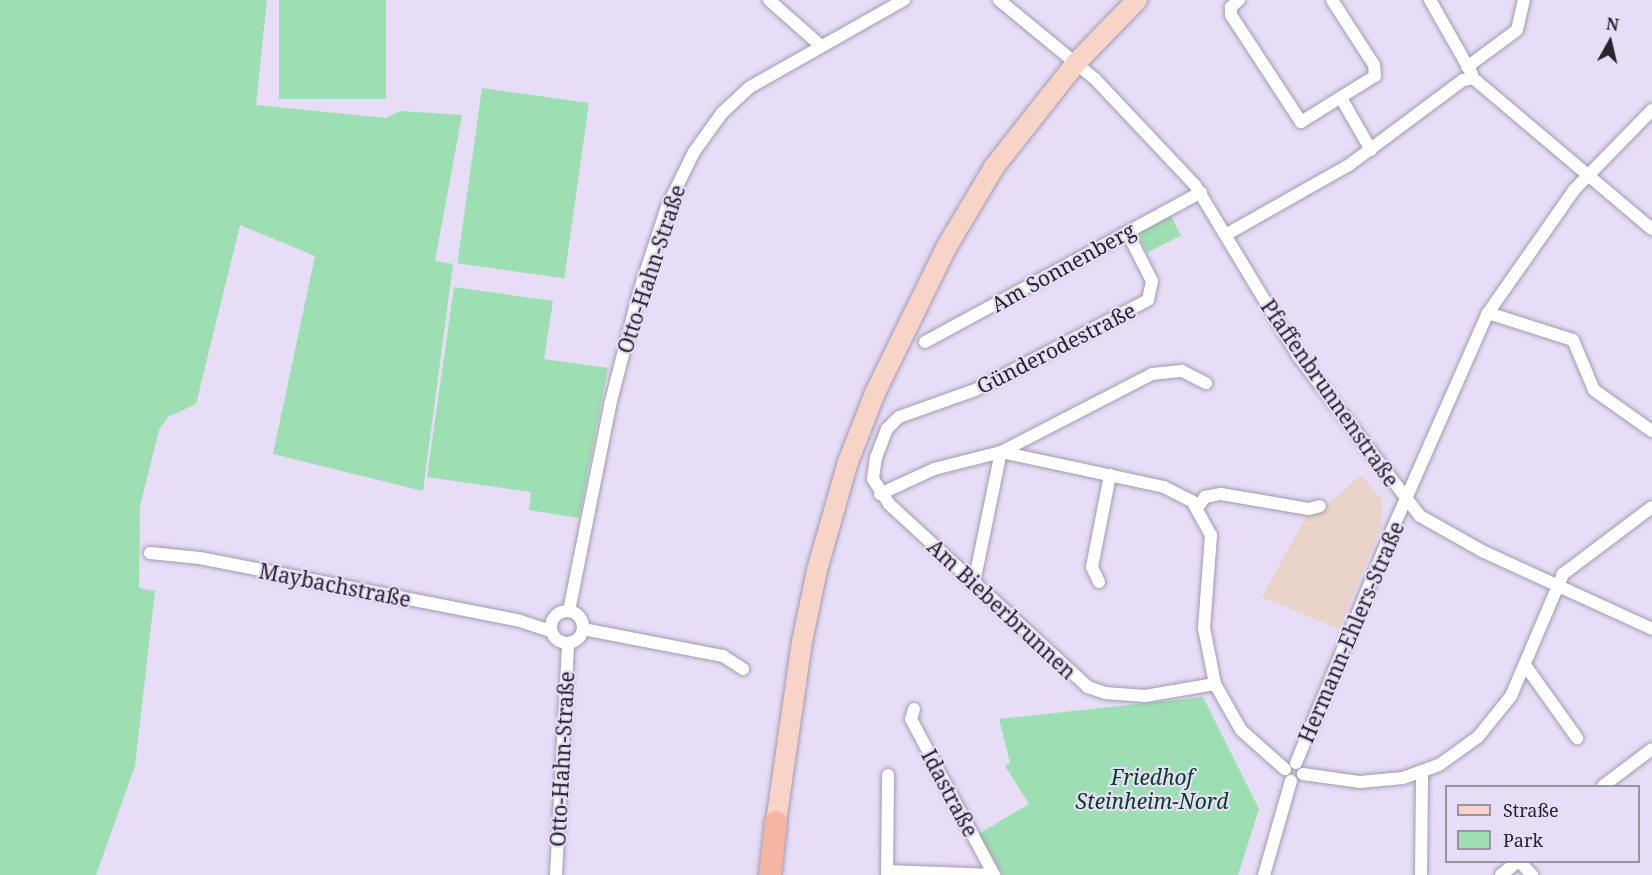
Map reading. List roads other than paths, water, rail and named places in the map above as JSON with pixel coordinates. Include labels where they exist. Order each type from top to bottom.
[{"type":"highway","points":[[770,875],[780,822]]},
{"type":"highway","points":[[780,822],[783,875]]},
{"type":"main road","points":[[780,822],[802,642],[825,538],[848,462],[875,393],[915,307],[974,199],[1076,63],[1137,0]]},
{"type":"street","points":[[769,0],[821,46]]},
{"type":"street","name":"Otto-Hahn-Straße","points":[[569,611],[617,374],[653,248],[678,180],[711,128],[740,95],[904,0]]},
{"type":"street","name":"Pfaffenbrunnenstraße","points":[[999,0],[1076,63],[1201,192],[1298,356],[1407,501],[1443,531],[1556,586],[1652,629]]},
{"type":"street","points":[[1239,0],[1231,7],[1231,15],[1301,122],[1375,76],[1375,70],[1332,0]]},
{"type":"street","points":[[1430,0],[1470,73],[1652,229]]},
{"type":"street","points":[[1227,234],[1371,150],[1463,80],[1516,30],[1524,0]]},
{"type":"street","points":[[1341,98],[1371,150]]},
{"type":"street","name":"Hermann-Ehlers-Straße","points":[[1290,766],[1488,314],[1534,242],[1588,174],[1652,110]]},
{"type":"street","name":"Am Sonnenberg","points":[[925,342],[1201,192]]},
{"type":"street","name":"Günderodestraße","points":[[880,494],[875,486],[873,468],[892,422],[975,390],[1148,300],[1152,281],[1127,232]]},
{"type":"street","points":[[1488,314],[1573,340],[1594,390],[1652,430]]},
{"type":"street","points":[[880,494],[934,469],[1001,452],[1152,374],[1182,371],[1206,383]]},
{"type":"street","points":[[1001,452],[1174,489],[1198,507],[1211,542],[1204,628],[1215,684],[1240,730],[1303,774],[1368,782],[1422,772],[1451,757],[1492,722],[1511,696],[1556,586],[1570,567],[1652,507]]},
{"type":"street","points":[[974,583],[1001,452]]},
{"type":"street","points":[[1099,582],[1092,567],[1110,475]]},
{"type":"street","name":"Am Bieberbrunnen","points":[[880,494],[974,583],[1092,689],[1145,696],[1215,684]]},
{"type":"street","points":[[1198,507],[1205,497],[1215,494],[1309,509],[1320,506]]},
{"type":"street","name":"Maybachstraße","points":[[150,553],[200,558],[552,626]]},
{"type":"street","points":[[552,626],[559,613],[569,611],[578,615],[584,629],[723,656],[743,669]]},
{"type":"street","name":"Otto-Hahn-Straße","points":[[552,626],[557,640],[568,644],[580,638],[584,629]]},
{"type":"street","name":"Otto-Hahn-Straße","points":[[556,875],[568,644]]},
{"type":"street","points":[[1525,665],[1577,738]]},
{"type":"street","name":"Idastraße","points":[[914,709],[911,719],[994,875]]},
{"type":"street","points":[[1604,785],[1650,754]]},
{"type":"street","points":[[1264,875],[1290,781],[1290,766]]},
{"type":"street","points":[[1421,875],[1422,772]]},
{"type":"street","points":[[1290,781],[1299,780],[1303,774]]},
{"type":"street","points":[[888,775],[887,873],[994,875]]},
{"type":"street","points":[[1501,875],[1516,863]]},
{"type":"street","points":[[1520,863],[1532,875]]},
{"type":"park label","name":"Friedhof Steinheim-Nord","points":[[1152,789]]}]
